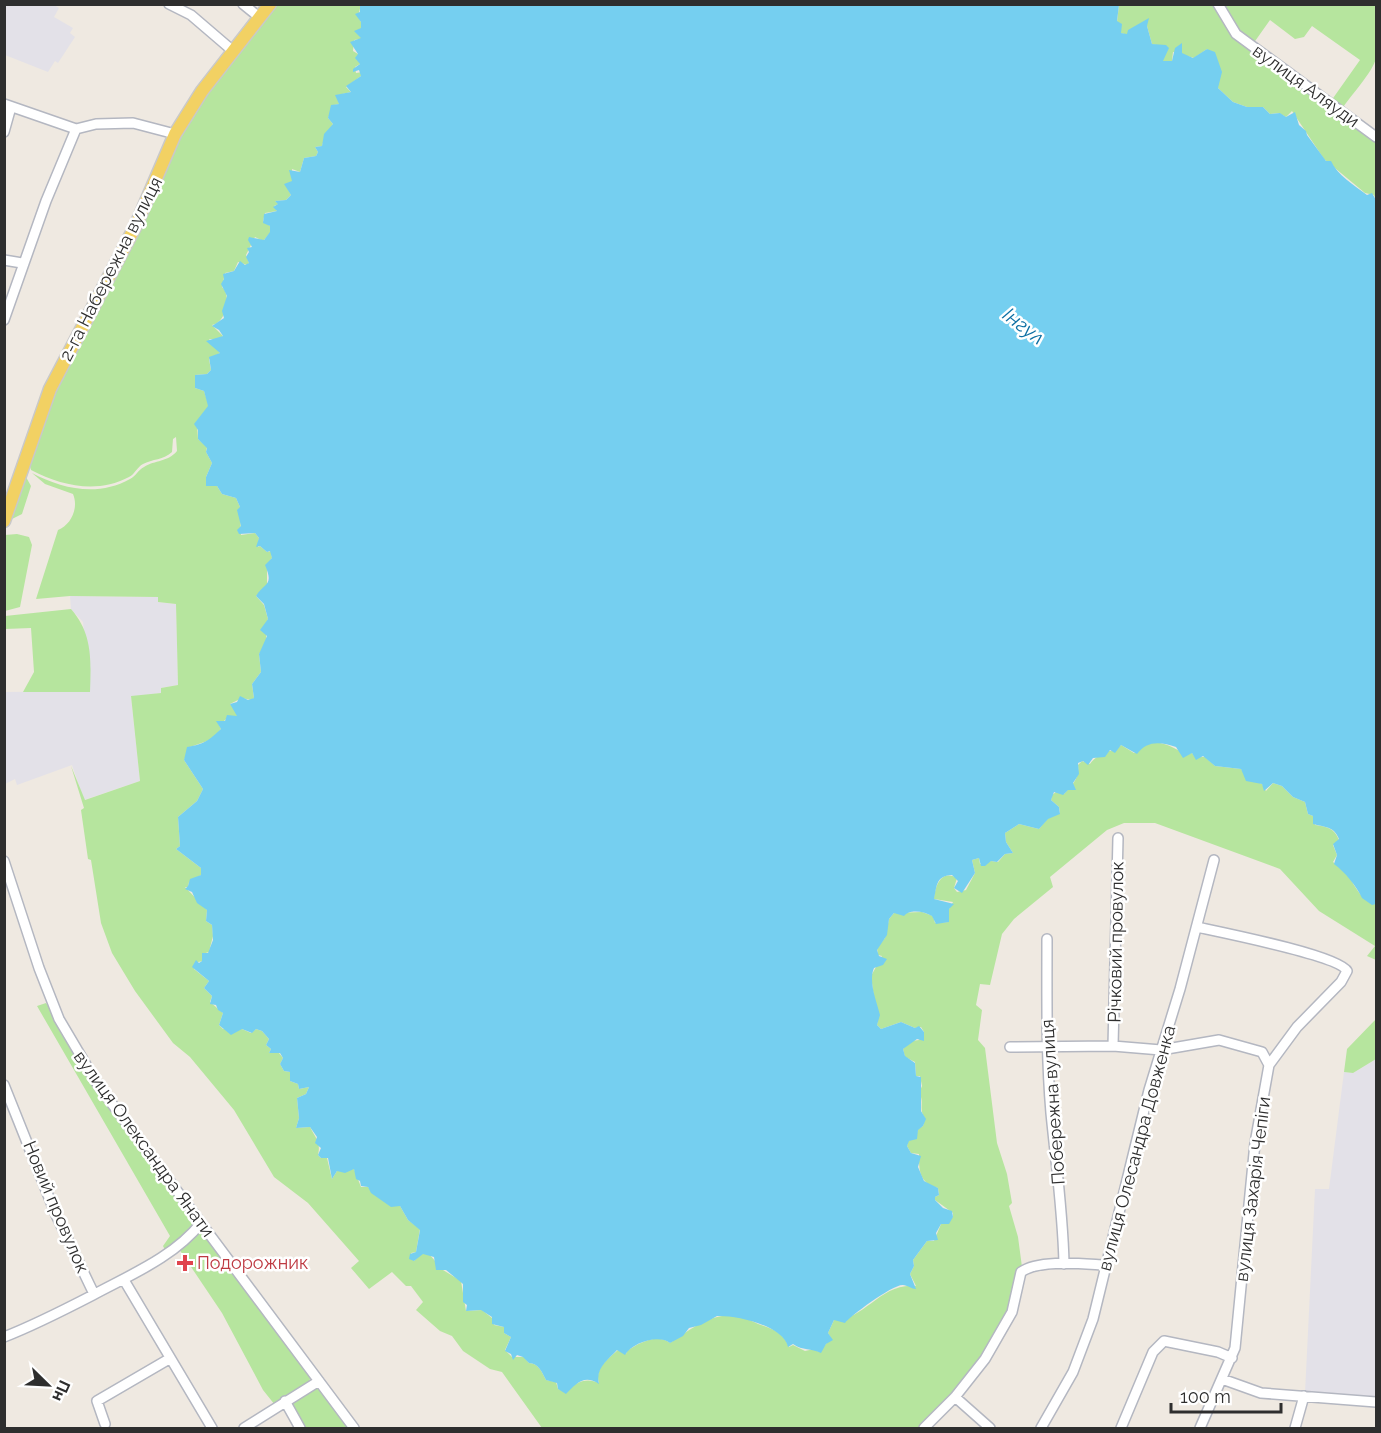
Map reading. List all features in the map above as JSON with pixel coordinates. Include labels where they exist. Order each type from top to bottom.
[{"type":"main road","name":"2-га Набережна вулиця","points":[[4,521],[50,389],[136,225],[175,134],[202,91],[270,4]]},
{"type":"street","points":[[169,4],[191,15],[233,51]]},
{"type":"street","points":[[243,4],[259,18]]},
{"type":"street","name":"вулиця Аляуди","points":[[1218,4],[1236,34],[1377,137]]},
{"type":"street","points":[[4,132],[8,106],[76,129],[96,124],[133,123],[175,134]]},
{"type":"street","points":[[4,320],[22,263],[76,129]]},
{"type":"street","points":[[4,260],[22,263]]},
{"type":"street","name":"Річковий провулок","points":[[1113,1046],[1119,838]]},
{"type":"street","name":"вулиця Олесандра Довженка","points":[[1041,1428],[1082,1352],[1101,1292],[1105,1265],[1161,1050],[1214,860]]},
{"type":"street","name":"вулиця Олександра Янати","points":[[4,861],[39,968],[59,1019],[98,1085],[354,1428]]},
{"type":"street","name":"вулиця Захарія Чепіги","points":[[1197,927],[1302,952],[1339,963],[1347,971],[1341,982],[1297,1027],[1269,1065],[1255,1143],[1235,1348],[1200,1428]]},
{"type":"street","name":"Побережна вулиця","points":[[1047,939],[1046,1046],[1058,1185],[1063,1213],[1064,1264]]},
{"type":"street","points":[[1010,1047],[1113,1046],[1161,1050],[1226,1041],[1262,1052],[1269,1065]]},
{"type":"street","name":"Новий провулок","points":[[4,1085],[56,1215],[94,1294]]},
{"type":"street","points":[[4,1337],[30,1327],[124,1280],[181,1244],[201,1223]]},
{"type":"street","points":[[924,1428],[955,1397],[985,1359],[1007,1323],[1014,1305],[1021,1272],[1027,1268],[1064,1264],[1105,1265]]},
{"type":"street","points":[[124,1280],[212,1428]]},
{"type":"street","points":[[1121,1428],[1153,1352],[1164,1341],[1218,1352],[1232,1358]]},
{"type":"street","points":[[105,1424],[97,1401],[169,1359]]},
{"type":"street","points":[[1222,1379],[1261,1393],[1377,1402]]},
{"type":"street","points":[[244,1428],[319,1381]]},
{"type":"street","points":[[1295,1428],[1305,1396]]},
{"type":"street","points":[[955,1397],[990,1428]]},
{"type":"street","points":[[285,1401],[300,1428]]},
{"type":"shaded area","points":[[4,5],[54,5],[59,8],[54,17],[73,28],[70,33],[75,37],[58,63],[55,61],[48,72],[5,55]]},
{"type":"shaded area","points":[[70,596],[158,597],[158,602],[176,604],[178,685],[161,688],[161,693],[131,697],[140,781],[84,800],[72,765],[17,785],[15,779],[5,784],[5,692],[90,691],[83,622],[71,609]]},
{"type":"shaded area","points":[[1376,1059],[1376,1399],[1305,1393],[1315,1189],[1329,1189],[1344,1072],[1353,1073]]},
{"type":"green space","points":[[276,5],[361,5],[358,16],[361,22],[361,39],[354,40],[353,51],[358,54],[360,64],[355,67],[356,73],[362,72],[361,76],[346,87],[351,92],[338,95],[339,104],[334,105],[328,118],[333,124],[322,146],[315,147],[318,152],[316,156],[304,158],[300,172],[292,169],[292,182],[287,187],[291,195],[286,200],[275,201],[279,204],[274,206],[277,211],[265,213],[263,221],[270,226],[270,233],[263,241],[255,237],[246,255],[249,263],[247,265],[238,262],[234,271],[225,273],[222,287],[227,296],[226,309],[221,319],[212,325],[223,336],[219,339],[209,339],[220,353],[209,359],[211,370],[207,374],[195,375],[195,388],[204,391],[209,406],[197,423],[198,439],[207,447],[206,452],[212,463],[206,477],[206,486],[217,486],[222,494],[236,498],[240,507],[241,535],[255,533],[259,538],[258,547],[260,546],[267,552],[271,551],[272,558],[267,565],[267,585],[256,596],[264,605],[268,619],[264,628],[266,642],[259,654],[261,672],[252,684],[254,698],[251,700],[242,698],[230,704],[238,713],[237,716],[229,716],[223,722],[217,721],[221,729],[213,739],[190,747],[184,760],[203,789],[197,801],[178,817],[180,846],[176,849],[201,868],[201,875],[185,887],[207,910],[206,921],[212,925],[213,936],[209,952],[202,954],[203,961],[198,962],[194,969],[209,981],[204,988],[212,996],[210,1002],[223,1013],[219,1025],[223,1029],[242,1029],[251,1033],[256,1029],[262,1031],[269,1039],[266,1045],[271,1049],[269,1053],[279,1053],[283,1058],[280,1064],[284,1071],[290,1072],[290,1081],[298,1084],[299,1089],[309,1087],[306,1094],[297,1098],[299,1118],[296,1128],[310,1127],[318,1144],[318,1155],[321,1158],[327,1158],[332,1179],[337,1171],[354,1169],[361,1187],[368,1187],[383,1200],[400,1206],[408,1220],[420,1229],[416,1252],[411,1253],[414,1261],[421,1254],[429,1254],[443,1270],[461,1281],[466,1311],[482,1310],[492,1318],[494,1325],[504,1327],[504,1333],[511,1337],[505,1350],[512,1357],[524,1357],[529,1363],[537,1366],[546,1380],[556,1382],[558,1389],[565,1392],[581,1382],[590,1380],[599,1383],[600,1368],[618,1350],[626,1354],[637,1345],[654,1339],[670,1343],[709,1320],[726,1315],[741,1316],[774,1330],[784,1338],[789,1347],[793,1345],[805,1351],[814,1349],[819,1352],[831,1338],[828,1333],[834,1320],[855,1314],[893,1290],[904,1286],[916,1286],[910,1274],[914,1266],[913,1260],[927,1241],[934,1241],[941,1224],[953,1217],[953,1213],[935,1200],[935,1197],[939,1195],[938,1188],[927,1183],[921,1176],[919,1154],[911,1153],[907,1146],[908,1141],[916,1137],[925,1118],[919,1093],[922,1086],[920,1076],[916,1076],[915,1062],[905,1057],[903,1049],[911,1041],[919,1040],[924,1032],[921,1027],[915,1028],[901,1022],[881,1029],[877,1025],[879,1013],[875,1005],[871,976],[882,956],[878,955],[877,948],[885,938],[889,919],[894,913],[922,912],[933,916],[935,923],[949,922],[949,909],[953,902],[934,899],[940,880],[947,876],[957,878],[954,888],[957,892],[966,890],[975,873],[972,860],[979,858],[980,864],[998,862],[1005,854],[1013,853],[1006,842],[1005,833],[1019,824],[1039,829],[1048,818],[1060,813],[1059,807],[1051,800],[1052,795],[1056,792],[1064,794],[1076,778],[1078,765],[1082,761],[1090,764],[1101,754],[1114,751],[1121,745],[1134,753],[1147,744],[1157,743],[1192,753],[1195,757],[1205,757],[1215,766],[1241,769],[1247,778],[1262,784],[1266,791],[1273,783],[1282,786],[1293,797],[1305,802],[1308,814],[1313,816],[1315,825],[1335,832],[1339,840],[1333,845],[1337,855],[1333,862],[1347,873],[1363,897],[1376,904],[1376,960],[1367,956],[1375,946],[1319,911],[1280,869],[1155,823],[1124,823],[1107,830],[1050,877],[1053,887],[1014,919],[1002,934],[990,985],[980,984],[976,1005],[982,1010],[978,1040],[985,1048],[997,1143],[1007,1174],[1012,1203],[1009,1206],[1018,1237],[1022,1267],[1010,1313],[974,1371],[922,1428],[542,1428],[502,1372],[490,1369],[463,1351],[452,1336],[440,1331],[416,1310],[423,1302],[411,1286],[406,1286],[392,1272],[369,1289],[351,1268],[359,1261],[308,1203],[274,1177],[234,1110],[190,1057],[173,1043],[135,991],[112,953],[101,923],[91,860],[88,859],[81,810],[84,808],[71,766],[85,800],[140,781],[131,696],[161,693],[161,688],[178,685],[176,604],[158,602],[158,597],[70,596],[36,599],[58,530],[67,524],[73,515],[75,499],[73,494],[45,484],[32,473],[55,483],[80,489],[118,485],[130,479],[144,467],[173,455],[177,451],[176,437],[173,439],[172,452],[169,455],[143,464],[129,477],[105,485],[67,484],[31,470],[29,463],[54,392],[180,139],[208,92]]},
{"type":"green space","points":[[1119,5],[1215,5],[1224,21],[1376,141],[1376,200],[1374,195],[1365,193],[1324,159],[1292,111],[1286,117],[1279,113],[1270,114],[1263,107],[1247,107],[1233,102],[1218,88],[1217,62],[1207,49],[1194,58],[1173,52],[1172,61],[1162,61],[1161,46],[1152,44],[1147,26],[1128,35],[1121,33],[1117,22]]},
{"type":"green space","points":[[1220,5],[1376,5],[1378,45],[1374,64],[1342,109],[1331,101],[1360,60],[1312,26],[1304,37],[1295,39],[1270,20],[1253,44],[1239,33]]},
{"type":"green space","points":[[26,477],[31,486],[22,514],[12,519]]},
{"type":"green space","points":[[17,534],[29,537],[32,545],[20,607],[5,611],[5,535]]},
{"type":"green space","points":[[71,609],[87,638],[90,659],[90,692],[23,692],[34,672],[31,628],[5,629],[5,616]]},
{"type":"green space","points":[[46,1003],[194,1219],[192,1230],[165,1250],[163,1246],[170,1236],[37,1006]]},
{"type":"green space","points":[[1376,1019],[1376,1059],[1353,1073],[1344,1072],[1347,1049]]},
{"type":"green space","points":[[200,1230],[311,1376],[309,1382],[275,1405],[263,1390],[222,1313],[179,1249]]},
{"type":"green space","points":[[315,1388],[320,1389],[350,1428],[301,1428],[290,1402]]},
{"type":"water","name":"Інгул","points":[[360,5],[1119,5],[1117,21],[1122,24],[1121,33],[1127,34],[1128,30],[1149,18],[1147,26],[1152,44],[1166,45],[1169,48],[1163,61],[1172,61],[1175,48],[1182,43],[1182,53],[1193,58],[1207,49],[1215,52],[1222,72],[1218,88],[1233,102],[1247,107],[1263,107],[1270,114],[1280,113],[1286,117],[1295,112],[1299,125],[1306,131],[1326,161],[1331,161],[1346,180],[1367,195],[1372,193],[1376,200],[1376,904],[1372,905],[1362,898],[1350,880],[1334,864],[1337,855],[1333,844],[1339,839],[1337,835],[1328,828],[1313,824],[1313,816],[1308,814],[1305,802],[1293,797],[1282,786],[1273,783],[1264,791],[1262,784],[1246,781],[1241,769],[1215,766],[1203,756],[1196,760],[1192,753],[1183,758],[1176,747],[1164,744],[1149,744],[1137,754],[1121,745],[1115,753],[1110,750],[1105,757],[1093,758],[1088,765],[1083,761],[1078,763],[1079,774],[1073,783],[1076,790],[1068,790],[1063,795],[1054,792],[1051,800],[1059,807],[1060,814],[1048,819],[1039,829],[1019,824],[1005,833],[1006,842],[1013,853],[1005,854],[997,862],[991,861],[985,866],[981,866],[979,858],[972,860],[975,873],[962,893],[954,888],[958,881],[952,875],[942,877],[934,899],[954,904],[949,909],[949,922],[936,924],[932,916],[917,912],[909,912],[904,916],[894,913],[889,919],[887,935],[877,950],[879,956],[887,959],[883,965],[874,968],[872,974],[872,986],[880,1015],[877,1025],[881,1029],[901,1022],[915,1028],[919,1026],[924,1032],[924,1041],[917,1039],[903,1049],[905,1056],[915,1063],[916,1076],[921,1077],[921,1111],[926,1119],[918,1130],[917,1139],[909,1141],[907,1146],[911,1153],[921,1156],[918,1167],[924,1181],[938,1188],[939,1195],[935,1197],[935,1200],[943,1208],[952,1211],[953,1217],[949,1224],[941,1224],[936,1233],[938,1240],[927,1241],[913,1260],[914,1266],[910,1274],[916,1289],[905,1285],[898,1286],[872,1301],[845,1323],[834,1320],[828,1333],[833,1340],[826,1344],[821,1353],[793,1344],[788,1347],[777,1333],[757,1323],[735,1317],[717,1316],[701,1325],[689,1328],[683,1336],[670,1343],[659,1339],[646,1341],[633,1347],[625,1355],[617,1350],[601,1369],[599,1384],[589,1380],[581,1381],[566,1394],[558,1389],[557,1383],[546,1380],[539,1368],[523,1357],[517,1355],[513,1360],[511,1354],[505,1351],[511,1337],[504,1333],[504,1327],[492,1324],[492,1317],[481,1310],[466,1311],[467,1305],[463,1302],[463,1284],[446,1270],[436,1270],[434,1257],[423,1254],[414,1261],[409,1259],[410,1254],[416,1252],[420,1230],[408,1220],[400,1206],[391,1207],[371,1193],[368,1187],[361,1186],[360,1181],[356,1179],[354,1169],[345,1173],[337,1171],[332,1179],[328,1158],[321,1158],[318,1155],[321,1148],[315,1143],[317,1137],[310,1127],[296,1128],[299,1118],[297,1098],[306,1094],[309,1087],[299,1089],[298,1084],[290,1081],[290,1072],[284,1071],[280,1064],[283,1058],[280,1053],[269,1053],[271,1049],[266,1045],[269,1039],[262,1031],[256,1029],[252,1033],[242,1029],[231,1035],[219,1025],[223,1013],[216,1005],[210,1004],[212,996],[204,988],[209,981],[192,967],[196,960],[199,963],[202,961],[202,953],[208,953],[213,940],[212,925],[206,921],[207,910],[197,903],[192,892],[185,889],[190,879],[201,875],[201,868],[176,849],[180,846],[178,817],[197,801],[203,789],[184,760],[187,747],[206,741],[221,729],[216,721],[225,721],[227,715],[237,716],[230,704],[237,702],[240,696],[248,700],[254,698],[252,684],[261,672],[259,654],[267,636],[260,630],[268,619],[264,604],[256,596],[267,583],[269,577],[265,565],[272,558],[270,551],[267,552],[260,546],[256,547],[259,538],[255,533],[239,534],[237,530],[241,526],[237,510],[240,507],[236,498],[222,494],[217,486],[206,486],[206,477],[212,463],[206,452],[207,448],[198,439],[198,430],[194,424],[208,406],[204,391],[195,388],[195,375],[207,374],[211,370],[209,357],[220,353],[206,341],[223,336],[212,326],[224,318],[222,311],[227,296],[221,284],[224,279],[223,274],[234,271],[240,261],[245,265],[249,263],[246,257],[249,252],[247,248],[252,247],[248,240],[249,237],[264,240],[270,232],[270,226],[263,223],[264,214],[277,211],[273,207],[278,204],[275,201],[286,200],[291,195],[284,184],[292,181],[289,170],[300,172],[304,158],[316,156],[318,152],[315,147],[322,146],[324,134],[333,124],[328,118],[331,105],[339,104],[335,95],[351,92],[346,86],[361,76],[359,70],[353,72],[353,69],[360,64],[355,58],[358,54],[350,42],[361,38],[354,31],[361,28],[361,22],[355,14],[360,12]]},
{"type":"place","name":"Подорожник","points":[[185,1263]]}]
